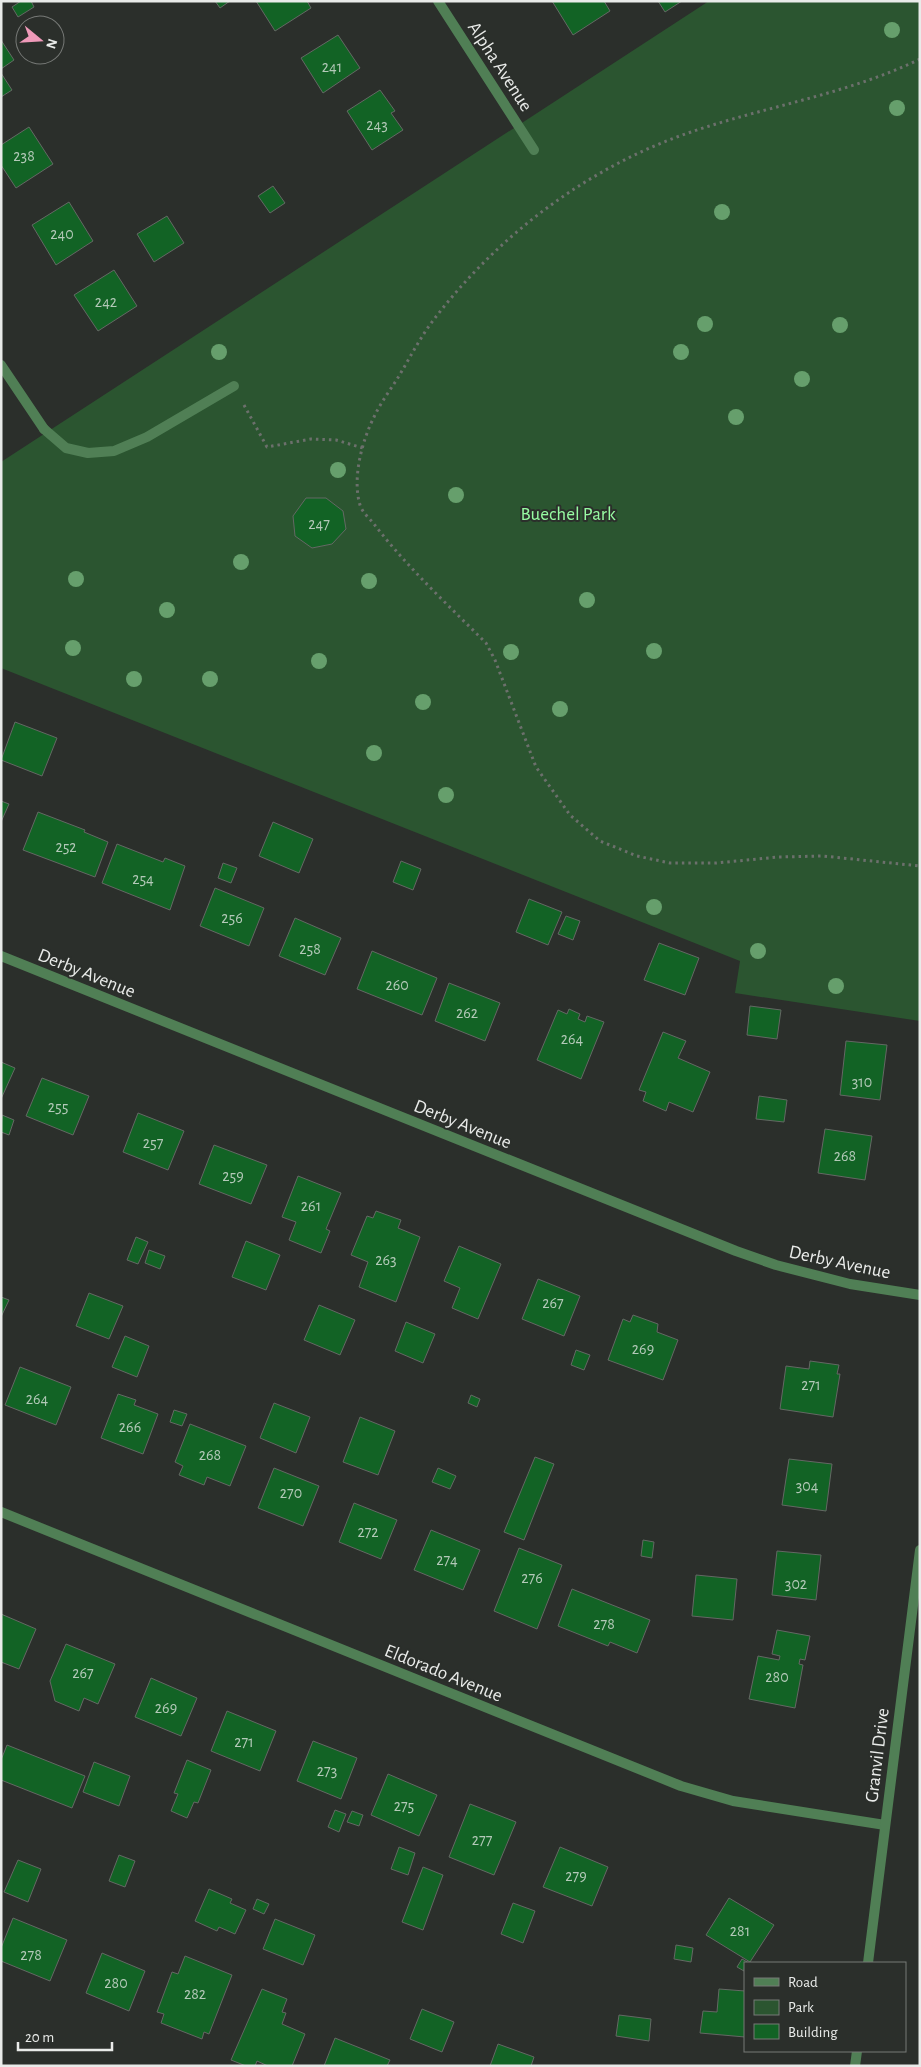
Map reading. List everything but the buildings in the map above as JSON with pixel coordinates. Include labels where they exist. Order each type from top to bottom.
[{"type":"street","name":"Alpha Avenue","points":[[438,1],[534,150]]},
{"type":"street","points":[[1,365],[44,430],[66,448],[88,453],[114,451],[147,437],[234,386]]},
{"type":"street","name":"Derby Avenue","points":[[1,956],[736,1251],[776,1265],[850,1284],[920,1295]]},
{"type":"street","name":"Eldorado Avenue","points":[[1,1512],[681,1786],[733,1801],[885,1825]]},
{"type":"street","name":"Granvil Drive","points":[[868,1962],[920,1550]]},
{"type":"street","points":[[855,2066],[857,2052]]},
{"type":"path","points":[[920,59],[852,86],[691,132],[626,158],[568,193],[509,238],[475,270],[429,327],[374,417],[357,479],[361,507],[384,537],[486,643],[496,660],[536,768],[570,814],[600,842],[637,856],[670,864],[823,856],[920,866]]},
{"type":"path","points":[[234,386],[266,447],[311,439],[336,440],[364,448]]},
{"type":"green space","name":"Buechel Park","points":[[709,1],[920,1],[920,1021],[735,993],[740,961],[1,668],[1,462]]}]
